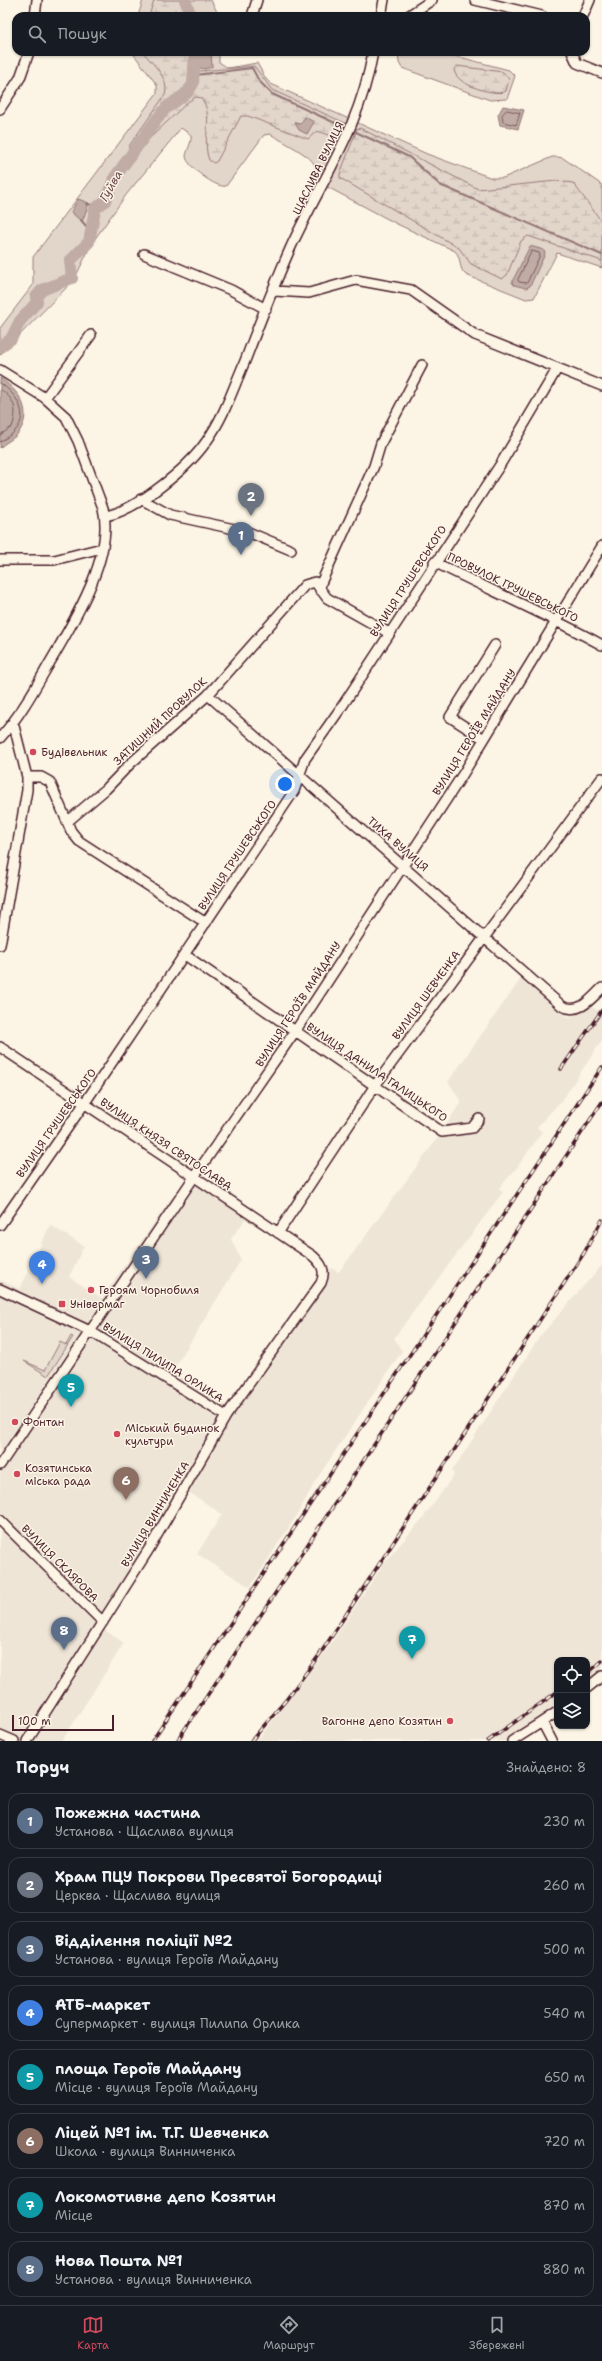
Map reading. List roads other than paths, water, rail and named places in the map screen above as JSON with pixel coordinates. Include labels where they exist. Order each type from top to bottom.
[{"type":"street","points":[[36,12],[37,0]]},
{"type":"street","points":[[253,12],[257,0]]},
{"type":"street","points":[[382,12],[384,0]]},
{"type":"street","points":[[414,12],[432,0]]},
{"type":"street","points":[[475,0],[525,12]]},
{"type":"street","points":[[585,12],[590,0]]},
{"type":"street","points":[[0,109],[20,78],[28,56]]},
{"type":"street","name":"ЩАСЛИВА ВУЛИЦЯ","points":[[104,516],[115,513],[168,482],[205,443],[232,395],[290,249],[352,126],[366,86],[372,56]]},
{"type":"street","points":[[574,56],[577,63],[602,73]]},
{"type":"street","points":[[144,254],[231,290],[266,309]]},
{"type":"street","points":[[274,291],[309,293],[356,280],[405,289],[418,294],[475,335],[602,386]]},
{"type":"street","points":[[45,398],[91,335]]},
{"type":"street","points":[[389,633],[327,598],[318,586],[321,583],[374,466],[381,442],[422,365]]},
{"type":"street","name":"ВУЛИЦЯ ГРУШЕВСЬКОГО","points":[[0,1225],[185,955],[294,791],[305,758],[389,633],[434,562],[500,465],[558,369]]},
{"type":"street","points":[[0,370],[45,398],[58,409],[70,424],[104,516],[102,548],[80,612],[13,722],[0,738]]},
{"type":"street","points":[[141,499],[170,516],[248,532],[291,550]]},
{"type":"street","name":"ВУЛИЦЯ ГЕРОЇВ МАЙДАНУ","points":[[0,1465],[194,1177],[296,1030],[484,739],[602,546]]},
{"type":"street","points":[[0,560],[54,560],[102,548]]},
{"type":"street","name":"ПРОВУЛОК ГРУШЕВСЬКОГО","points":[[434,562],[602,645]]},
{"type":"street","name":"ЗАТИШНИЙ ПРОВУЛОК","points":[[67,822],[106,789],[130,764],[208,695],[305,585],[318,586]]},
{"type":"street","points":[[484,739],[450,717],[494,644]]},
{"type":"street","name":"ТИХА ВУЛИЦЯ","points":[[208,695],[300,774],[562,1006],[572,1010],[585,1005],[602,988]]},
{"type":"street","points":[[0,945],[25,811],[27,777],[13,722]]},
{"type":"street","points":[[27,777],[41,777],[50,782],[67,822],[79,841],[206,923]]},
{"type":"street","name":"ВУЛИЦЯ ШЕВЧЕНКА","points":[[278,1233],[374,1087],[602,778]]},
{"type":"street","name":"ВУЛИЦЯ ДАНИЛА ГАЛИЦЬКОГО","points":[[185,955],[296,1030],[374,1087],[442,1132],[472,1128],[479,1119]]},
{"type":"street","name":"ВУЛИЦЯ КНЯЗЯ СВЯТОСЛАВА","points":[[0,1047],[318,1260]]},
{"type":"street","name":"ВУЛИЦЯ ВИННИЧЕНКА","points":[[27,1741],[149,1549],[226,1416],[321,1284],[324,1271],[318,1260]]},
{"type":"street","name":"ВУЛИЦЯ ПИЛИПА ОРЛИКА","points":[[0,1289],[90,1331],[226,1416]]},
{"type":"street","name":"ВУЛИЦЯ СКЛЯРОВА","points":[[0,1520],[103,1622]]},
{"type":"street","points":[[590,1686],[600,1680]]},
{"type":"street","points":[[512,1741],[554,1714]]},
{"type":"street","points":[[542,1722],[552,1741]]},
{"type":"street","points":[[0,1735],[14,1741]]},
{"type":"water","points":[[199,56],[211,56],[212,67],[204,69],[198,67]]},
{"type":"water","points":[[503,106],[524,110],[518,129],[500,125],[498,115]]},
{"type":"water","points":[[305,117],[314,122],[307,134],[299,130],[295,123],[300,124]]},
{"type":"water","points":[[78,199],[89,203],[82,222],[71,212]]},
{"type":"water","points":[[530,246],[544,250],[545,254],[530,286],[526,288],[514,285],[512,282]]},
{"type":"water","points":[[0,378],[13,388],[22,401],[25,416],[19,432],[13,439],[0,448]]},
{"type":"waterway","name":"Гуйва","points":[[185,0],[190,12]]},
{"type":"waterway","name":"Гуйва","points":[[0,347],[11,339],[20,321],[37,302],[36,297],[42,290],[72,278],[70,261],[89,242],[95,209],[105,201],[115,177],[157,119],[166,108],[187,93],[193,84],[195,56]]},
{"type":"waterway","points":[[195,75],[252,68],[259,81],[272,94],[344,127]]},
{"type":"waterway","points":[[356,132],[409,157],[440,185],[602,255]]},
{"type":"waterway","points":[[87,204],[97,206]]},
{"type":"waterway","points":[[81,220],[86,226],[91,226]]},
{"type":"railway","points":[[561,1069],[602,1010]]},
{"type":"railway","points":[[152,1741],[602,1067]]},
{"type":"railway","points":[[177,1741],[602,1102]]},
{"type":"railway","points":[[251,1741],[286,1700],[320,1654],[584,1253],[602,1220]]},
{"type":"railway","points":[[590,1671],[602,1661]]},
{"type":"railway","points":[[488,1741],[556,1693]]},
{"type":"place","name":"Храм ПЦУ Покрови Пресвятої Богородиці","points":[[251,516]]},
{"type":"place","name":"Пожежна частина","points":[[241,555]]},
{"type":"place","name":"Будівельник","points":[[33,752]]},
{"type":"place","name":"Відділення поліції №2","points":[[146,1279]]},
{"type":"place","name":"АТБ-маркет","points":[[42,1284]]},
{"type":"place","name":"Героям Чорнобиля","points":[[91,1290]]},
{"type":"place","name":"Універмаг","points":[[62,1304]]},
{"type":"place","name":"площа Героїв Майдану","points":[[71,1407]]},
{"type":"place","name":"Фонтан","points":[[15,1422]]},
{"type":"place","name":"Міський будинок культури","points":[[117,1434]]},
{"type":"place","name":"Козятинська міська рада","points":[[17,1474]]},
{"type":"place","name":"Ліцей №1 ім. Т.Г. Шевченка","points":[[126,1500]]},
{"type":"place","name":"Нова Пошта №1","points":[[64,1650]]},
{"type":"place","name":"Локомотивне депо Козятин","points":[[412,1659]]},
{"type":"place","name":"Вагонне депо Козятин","points":[[450,1721]]}]
